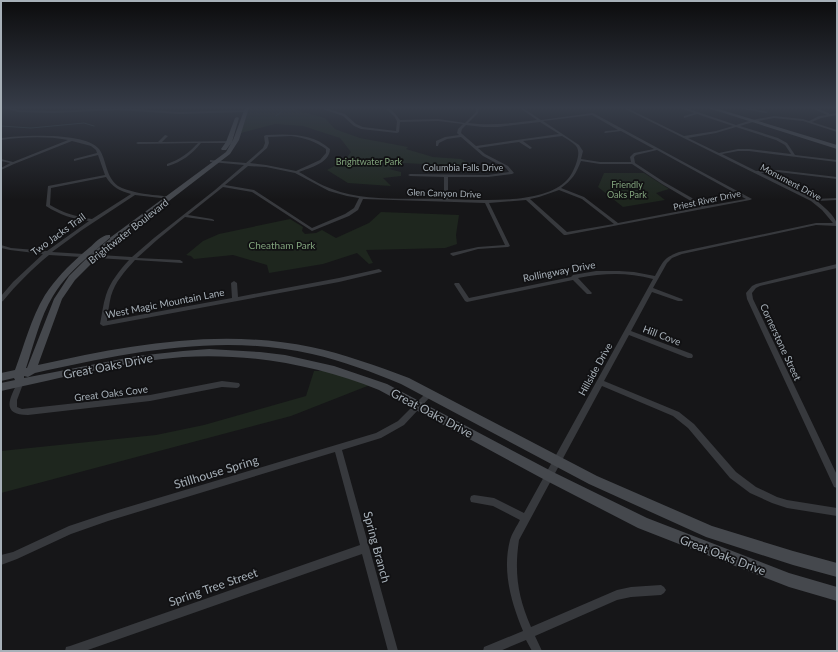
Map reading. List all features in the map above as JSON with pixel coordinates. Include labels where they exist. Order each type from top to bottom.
[{"type":"street","points":[[59,138],[91,145],[97,149],[107,176],[110,181],[119,188],[135,193],[166,198]]},
{"type":"street","points":[[159,143],[164,138]]},
{"type":"street","name":"Brightwater Boulevard","points":[[215,161],[231,138]]},
{"type":"street","name":"Brightwater Boulevard","points":[[19,378],[43,306],[63,279],[84,256],[228,152],[236,138]]},
{"type":"street","name":"West Magic Mountain Lane","points":[[266,138],[267,143],[265,148],[249,164],[155,240],[120,275],[112,286],[103,324],[235,298],[332,282],[379,271]]},
{"type":"street","name":"West Magic Mountain Lane","points":[[296,172],[322,161],[328,153],[328,149],[324,145],[308,138]]},
{"type":"street","points":[[437,145],[436,143],[441,140],[449,138]]},
{"type":"street","name":"Columbia Falls Drive","points":[[410,175],[488,176],[512,174],[506,167],[484,155],[464,138]]},
{"type":"street","points":[[475,147],[538,138]]},
{"type":"street","points":[[567,138],[580,148],[582,156],[579,160],[600,163],[634,163],[663,183],[706,208]]},
{"type":"street","name":"Priest River Drive","points":[[526,199],[566,234],[750,199],[639,138]]},
{"type":"street","name":"Monument Drive","points":[[688,138],[813,200],[824,209],[837,225]]},
{"type":"street","points":[[776,138],[786,144],[793,155]]},
{"type":"street","points":[[809,138],[837,147]]},
{"type":"street","points":[[1,170],[13,163],[71,140]]},
{"type":"street","points":[[520,141],[530,148]]},
{"type":"street","points":[[138,143],[229,142]]},
{"type":"street","points":[[168,165],[178,162],[200,143]]},
{"type":"street","points":[[634,163],[632,157],[635,154],[658,149]]},
{"type":"street","points":[[718,154],[744,150],[837,161]]},
{"type":"street","points":[[75,160],[100,154]]},
{"type":"street","points":[[1,160],[13,163]]},
{"type":"street","name":"Glen Canyon Drive","points":[[215,161],[249,164],[296,172],[330,190],[347,195],[362,197],[487,202],[526,199],[560,189],[570,182],[575,175],[579,160]]},
{"type":"street","points":[[757,172],[778,171],[837,178]]},
{"type":"street","points":[[92,220],[70,217],[48,205],[49,187],[107,176]]},
{"type":"street","points":[[446,176],[446,200]]},
{"type":"street","points":[[223,186],[253,191],[312,230],[347,215],[356,209],[362,197]]},
{"type":"street","points":[[560,189],[583,198],[617,224]]},
{"type":"street","name":"Two Jacks Trail","points":[[1,300],[22,275],[47,253],[92,220],[135,193]]},
{"type":"street","name":"Brightwater Boulevard","points":[[31,370],[58,299],[72,278],[94,256],[166,198]]},
{"type":"street","points":[[813,200],[837,200]]},
{"type":"street","points":[[453,254],[478,248],[508,246],[487,202]]},
{"type":"street","points":[[185,216],[212,220]]},
{"type":"street","name":"Hillside Drive","points":[[537,651],[514,597],[511,570],[515,539],[664,262],[675,255],[816,224],[837,225]]},
{"type":"street","points":[[1,246],[10,249],[47,253],[180,262]]},
{"type":"street","name":"Cornerstone Street","points":[[837,266],[758,285],[749,293],[750,299],[837,484]]},
{"type":"street","name":"Rollingway Drive","points":[[457,284],[467,300],[572,277],[613,271],[637,273],[656,278]]},
{"type":"street","points":[[572,277],[589,293]]},
{"type":"street","points":[[234,282],[235,298]]},
{"type":"street","points":[[650,289],[680,300]]},
{"type":"street","name":"Hill Cove","points":[[627,332],[690,356]]},
{"type":"street","points":[[1,376],[18,362],[24,346],[32,337]]},
{"type":"street","name":"Great Oaks Drive","points":[[1,387],[31,370],[121,351],[162,345],[218,342],[274,344],[326,353],[372,367],[404,381],[593,480],[711,532],[793,558],[837,570]]},
{"type":"street","points":[[269,356],[274,344]]},
{"type":"street","points":[[288,358],[295,347]]},
{"type":"street","name":"Great Oaks Drive","points":[[1,376],[19,378],[164,356],[228,353],[288,358],[335,369],[359,377],[418,405],[548,476],[643,523],[789,580],[837,594]]},
{"type":"street","name":"Great Oaks Cove","points":[[19,378],[13,400],[13,408],[21,412],[150,398],[222,384],[237,385]]},
{"type":"street","points":[[600,382],[676,414],[691,426],[732,475],[753,490],[787,504],[837,512]]},
{"type":"street","name":"Stillhouse Spring","points":[[1,560],[14,556],[69,530],[108,517],[371,439],[388,432],[401,423],[429,394]]},
{"type":"street","name":"Spring Branch","points":[[338,448],[393,651]]},
{"type":"street","points":[[474,499],[494,502],[525,518]]},
{"type":"street","name":"Spring Tree Street","points":[[70,651],[365,548]]},
{"type":"street","points":[[488,651],[617,595],[631,592],[661,590]]},
{"type":"green space","name":"Brightwater Park","points":[[340,138],[362,138],[408,147],[406,149],[433,157],[461,159],[477,167],[404,163],[389,169],[401,172],[401,176],[383,178],[391,186],[348,183],[327,170],[344,161],[351,152]]},
{"type":"green space","name":"Friendly Oaks Park","points":[[604,173],[644,173],[669,189],[656,193],[665,200],[623,207],[598,187]]},
{"type":"green space","name":"Cheatham Park","points":[[381,212],[459,215],[456,235],[457,244],[445,248],[366,250],[373,263],[369,264],[357,253],[323,264],[269,273],[267,265],[233,255],[194,259],[191,256],[186,255],[203,241],[219,234],[290,219],[303,227],[302,231],[305,234],[316,233],[322,230],[336,238],[369,223]]},
{"type":"green space","points":[[314,371],[331,371],[370,385],[291,416],[1,493],[1,451],[156,435],[204,425],[306,396]]}]
